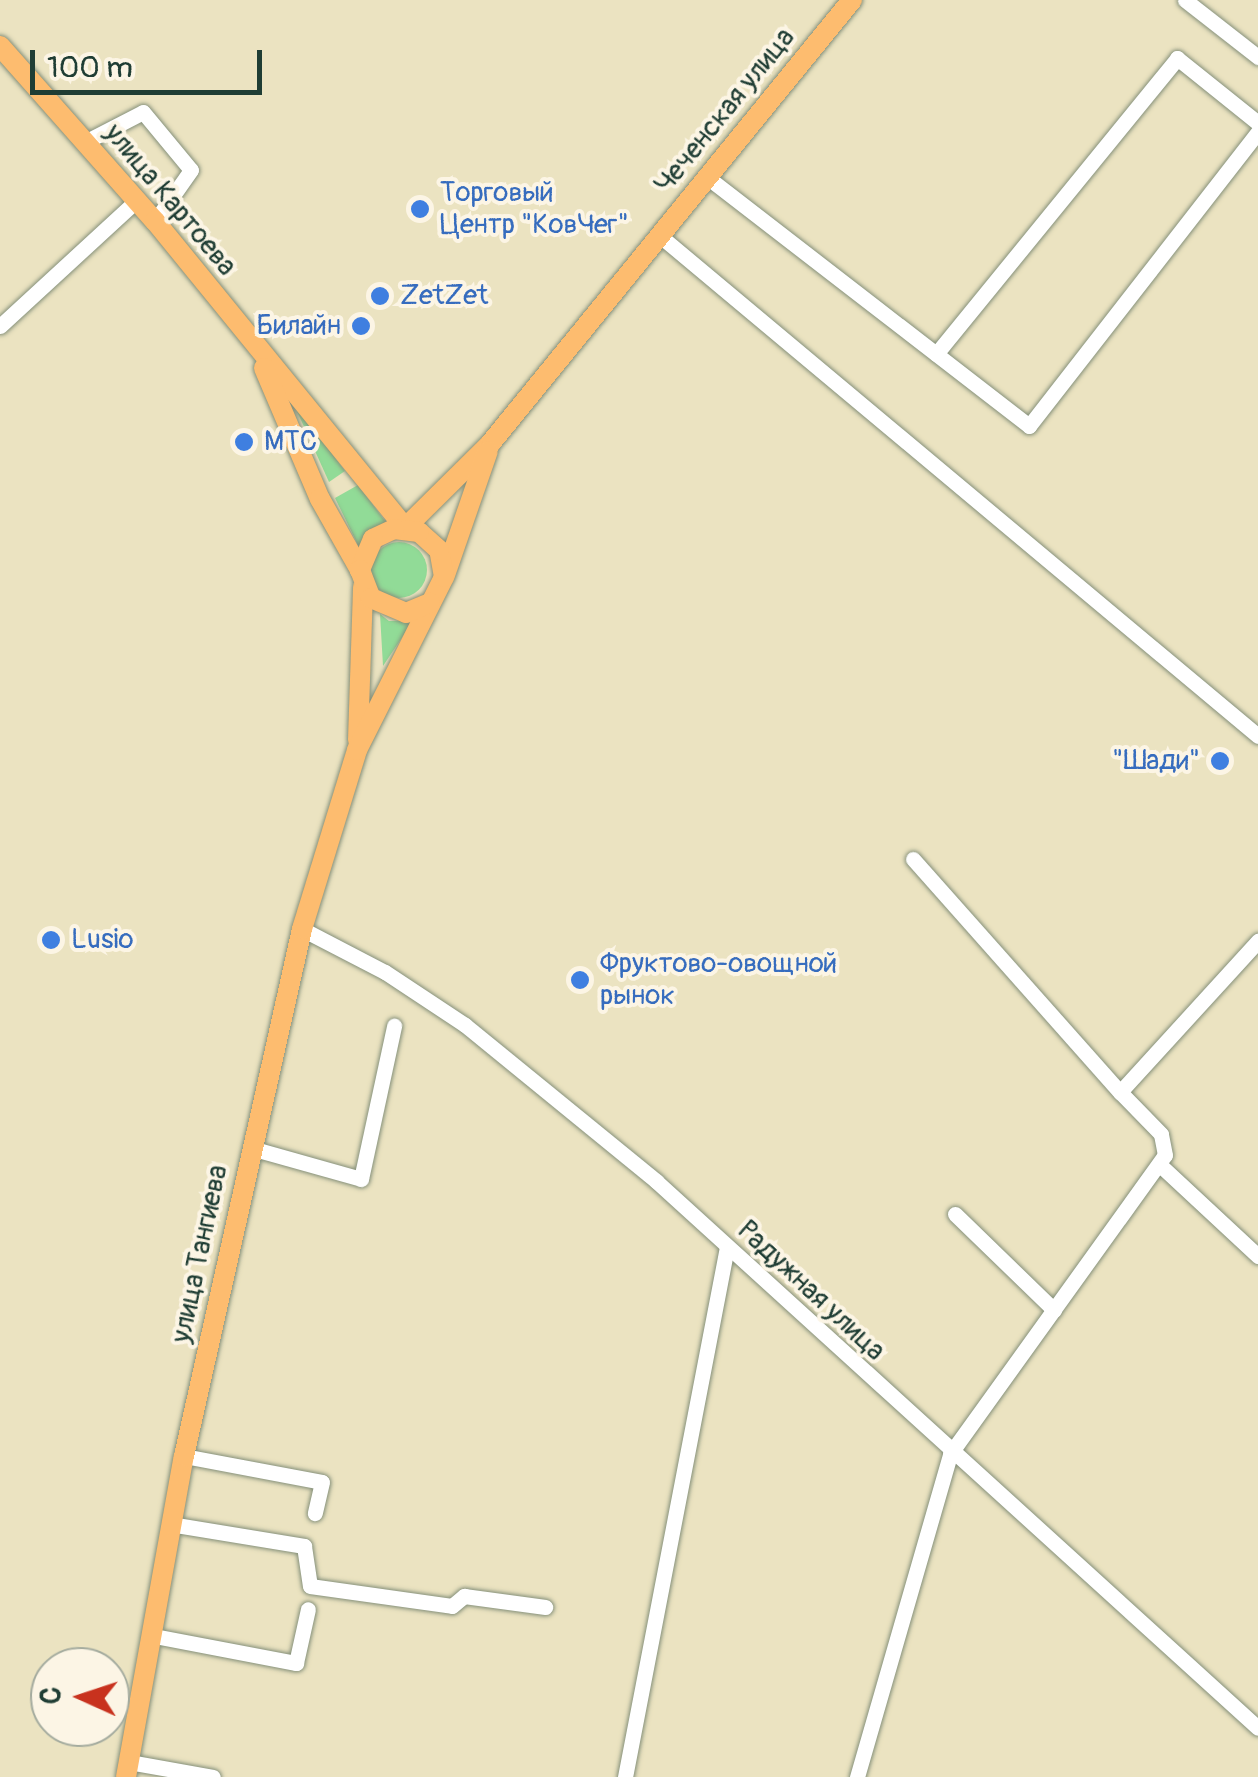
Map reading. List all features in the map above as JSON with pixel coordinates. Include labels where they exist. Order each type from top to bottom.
[{"type":"main road","name":"Чеченская улица","points":[[405,528],[490,444],[852,0]]},
{"type":"main road","name":"улица Картоева","points":[[0,46],[155,220],[255,348],[405,528]]},
{"type":"main road","name":"улица Картоева","points":[[255,348],[320,499],[362,579]]},
{"type":"main road","name":"Чеченская улица","points":[[444,577],[490,444]]},
{"type":"main road","points":[[405,528],[439,550],[444,577],[357,750],[362,579],[374,539],[405,528]]},
{"type":"main road","points":[[362,579],[392,612],[430,602]]},
{"type":"main road","name":"улица Тангиева","points":[[128,1770],[170,1524],[251,1148],[302,929],[357,750]]},
{"type":"street","points":[[1185,0],[1258,57]]},
{"type":"street","points":[[936,354],[1176,58],[1258,122]]},
{"type":"street","points":[[85,142],[143,112],[191,170],[155,220]]},
{"type":"street","points":[[706,177],[1029,426],[1258,132]]},
{"type":"street","points":[[0,326],[137,200]]},
{"type":"street","points":[[659,236],[1258,736]]},
{"type":"street","points":[[857,1777],[950,1454],[1160,1165],[1161,1134],[913,859]]},
{"type":"street","name":"Радужная улица","points":[[302,929],[385,972],[465,1025],[727,1247],[950,1454],[1258,1728]]},
{"type":"street","points":[[1120,1092],[1258,941]]},
{"type":"street","points":[[251,1148],[361,1179],[394,1026]]},
{"type":"street","points":[[1160,1165],[1258,1256]]},
{"type":"street","points":[[955,1214],[1054,1310]]},
{"type":"street","points":[[625,1777],[727,1247]]},
{"type":"street","points":[[184,1456],[322,1482],[316,1513]]},
{"type":"street","points":[[170,1524],[304,1546],[310,1586],[452,1606],[464,1596],[545,1608]]},
{"type":"street","points":[[149,1634],[296,1662],[308,1609]]},
{"type":"street","points":[[128,1770],[213,1777]]},
{"type":"green space","points":[[292,400],[345,471],[329,482]]},
{"type":"green space","points":[[358,485],[388,525],[367,534],[359,547],[335,498]]},
{"type":"green space","points":[[399,542],[419,550],[427,570],[419,590],[399,598],[379,590],[371,570],[379,550]]},
{"type":"green space","points":[[380,614],[389,621],[413,621],[383,666]]},
{"type":"place","name":"Торговый Центр \"КовЧег\"","points":[[420,209]]},
{"type":"place","name":"ZetZet","points":[[380,296]]},
{"type":"place","name":"Билайн","points":[[361,326]]},
{"type":"place","name":"МТС","points":[[244,442]]},
{"type":"place","name":"\"Шади\"","points":[[1220,761]]},
{"type":"place","name":"Lusio","points":[[51,940]]},
{"type":"place","name":"Фруктово-овощной рынок","points":[[580,980]]}]
